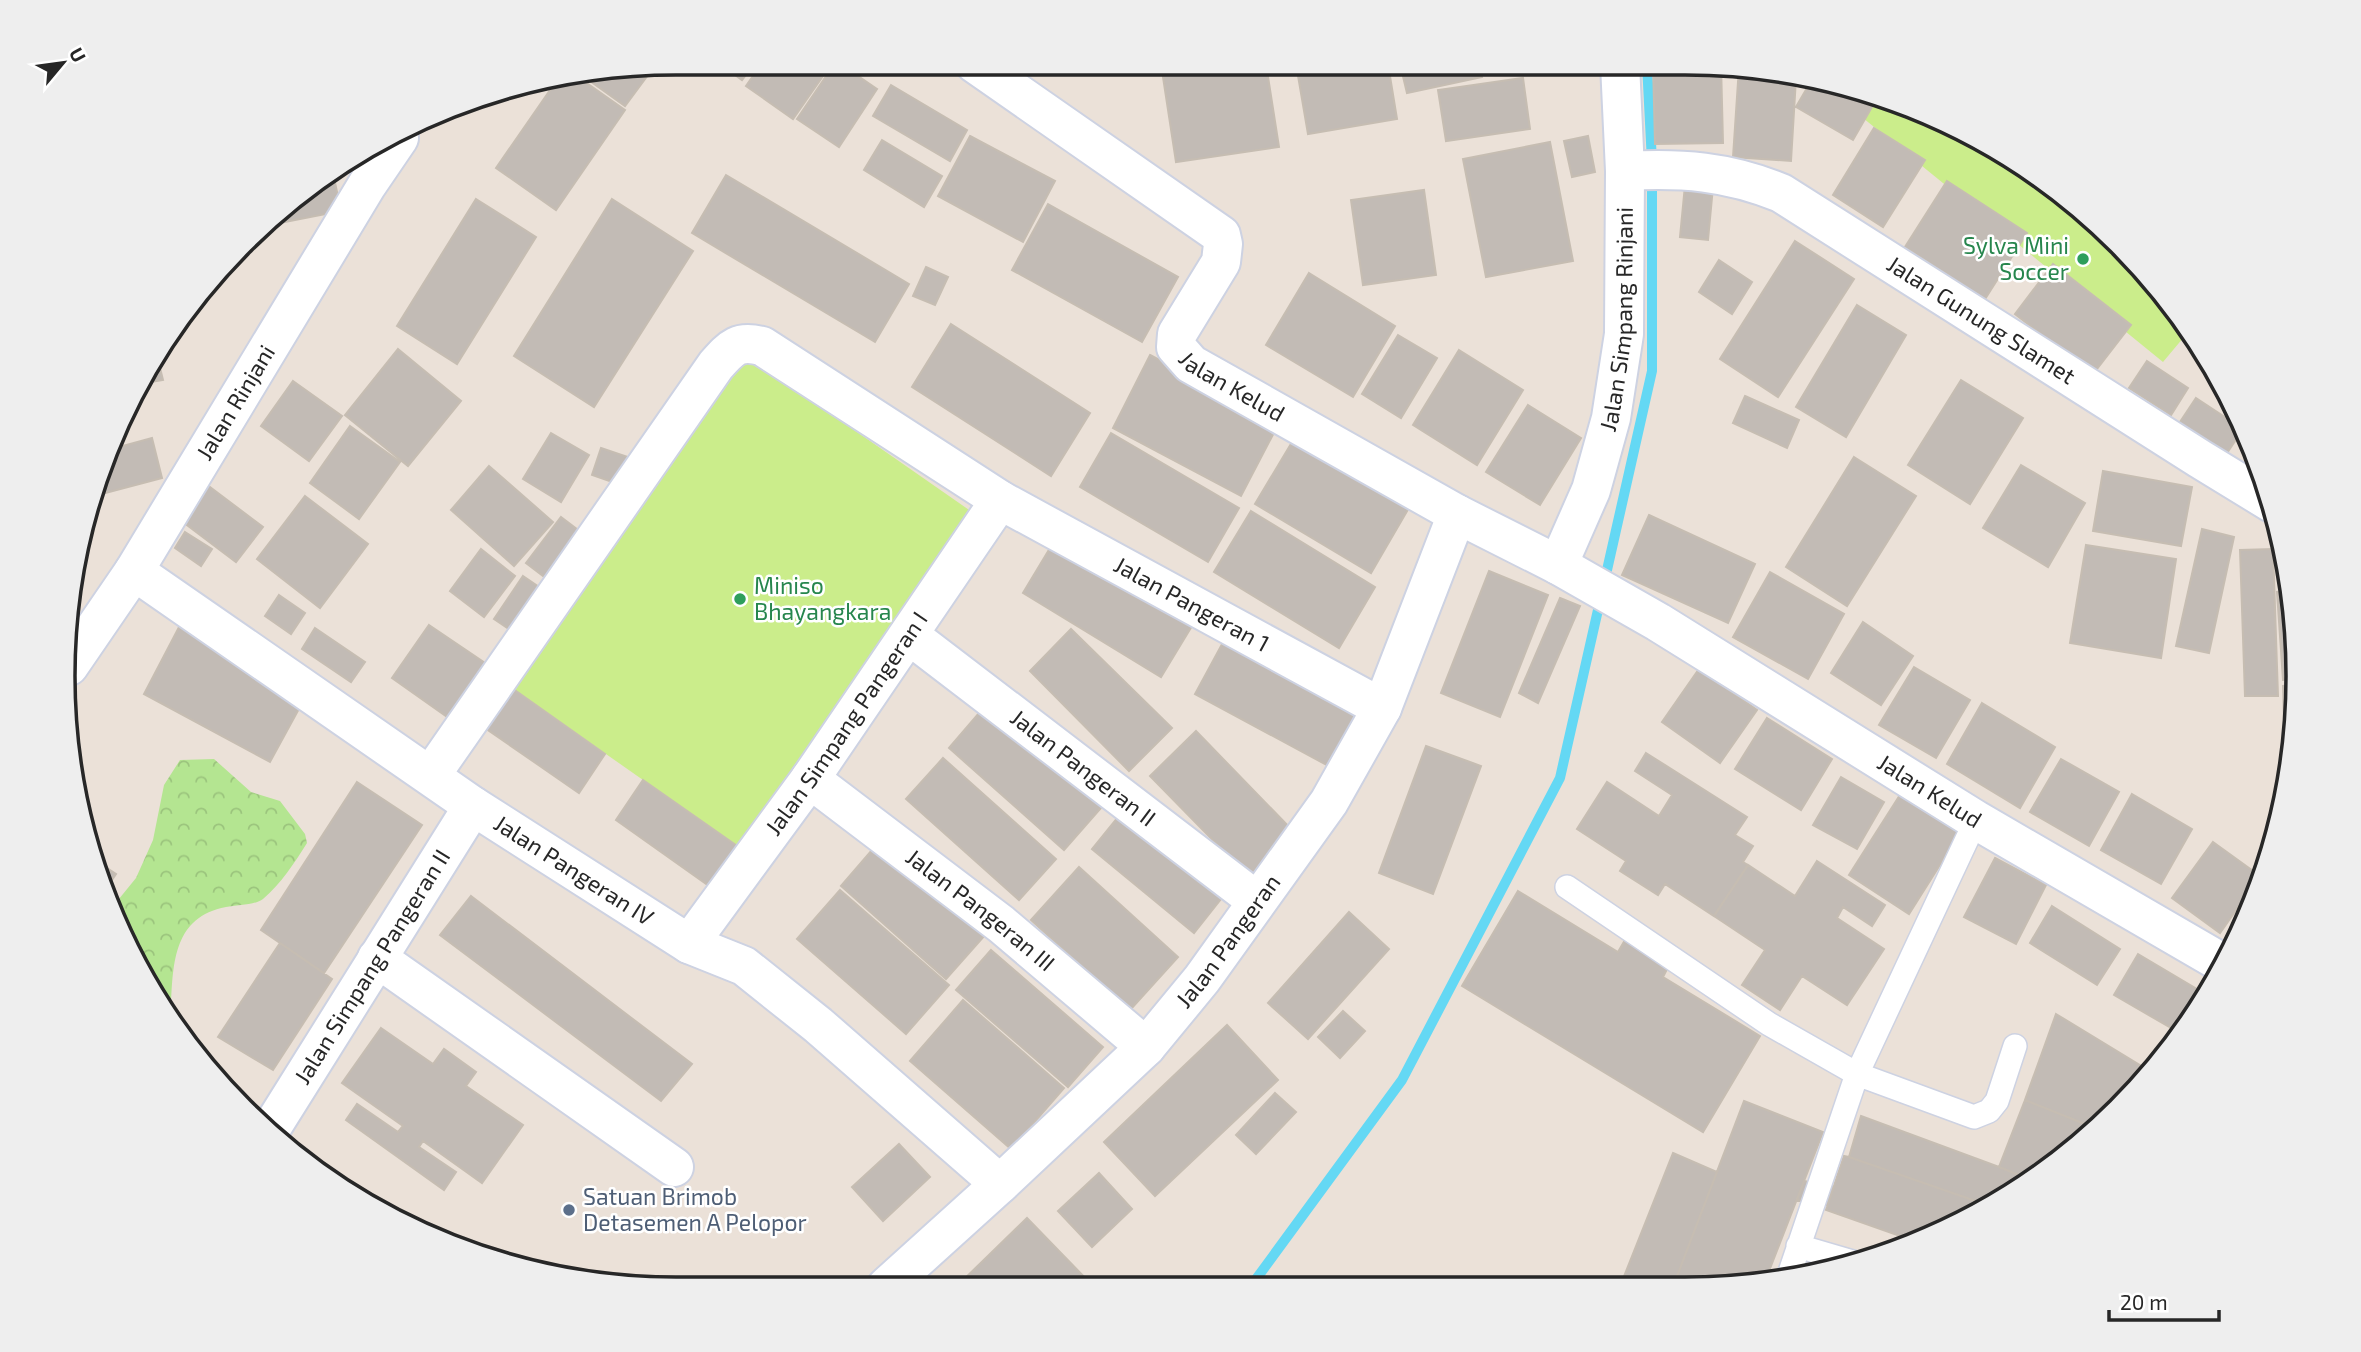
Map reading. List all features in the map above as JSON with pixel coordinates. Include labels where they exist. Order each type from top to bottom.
[{"type":"street","name":"Jalan Kelud","points":[[991,75],[1221,235],[1221,262],[1177,334],[1176,347],[1191,364],[1457,514],[1558,565],[1658,622],[1976,820],[2215,959]]},
{"type":"street","name":"Jalan Simpang Rinjani","points":[[1558,565],[1591,490],[1611,418],[1648,171],[1623,75]]},
{"type":"street","name":"Jalan Rinjani","points":[[76,656],[134,572],[364,172],[387,150]]},
{"type":"street","name":"Jalan Gunung Slamet","points":[[1648,171],[1706,172],[1751,180],[1781,193],[2257,494]]},
{"type":"street","name":"Jalan Pangeran 1","points":[[431,775],[708,376],[730,350],[746,342],[762,346],[1000,500],[1382,708]]},
{"type":"street","name":"Jalan Simpang Pangeran I","points":[[689,944],[810,779],[1000,500]]},
{"type":"street","name":"Jalan Pangeran","points":[[897,1277],[1146,1047],[1202,979],[1329,802],[1382,708],[1457,514]]},
{"type":"street","name":"Jalan Pangeran IV","points":[[134,572],[473,806],[689,944],[744,966],[818,1025],[1000,1184]]},
{"type":"street","name":"Jalan Pangeran II","points":[[909,635],[1257,901]]},
{"type":"street","name":"Jalan Pangeran III","points":[[810,779],[1000,923],[1146,1047]]},
{"type":"street","name":"Jalan Simpang Pangeran II","points":[[275,1123],[473,806]]},
{"type":"street","points":[[377,958],[674,1167]]},
{"type":"lane","points":[[1791,1267],[1857,1074],[1976,820]]},
{"type":"lane","points":[[1567,887],[1769,1024],[1857,1074],[1974,1118],[1989,1111],[1997,1101],[2015,1046]]},
{"type":"lane","points":[[1798,1246],[1836,1257]]},
{"type":"green space","name":"Sylva Mini Soccer","points":[[1834,95],[1878,107],[1951,137],[2019,176],[2051,199],[2110,251],[2162,310],[2183,339],[2163,362]]},
{"type":"green space","name":"Miniso Bhayangkara","points":[[741,351],[972,512],[740,848],[509,686]]},
{"type":"green space","points":[[214,759],[251,792],[280,801],[305,834],[307,843],[282,880],[263,899],[209,912],[196,920],[186,931],[176,958],[171,1002],[137,942],[119,899],[136,878],[153,840],[164,785],[180,760]]},
{"type":"building","points":[[754,75],[824,75],[793,119],[746,86]]},
{"type":"building","points":[[827,75],[857,75],[877,89],[839,147],[797,119]]},
{"type":"building","points":[[1163,75],[1268,75],[1279,147],[1176,162]]},
{"type":"building","points":[[1298,75],[1390,75],[1397,119],[1308,134]]},
{"type":"building","points":[[1403,75],[1482,77],[1407,93]]},
{"type":"building","points":[[1653,75],[1721,77],[1723,143],[1655,144]]},
{"type":"building","points":[[647,76],[625,106],[591,81]]},
{"type":"building","points":[[1523,78],[1530,129],[1446,141],[1438,90]]},
{"type":"building","points":[[1738,78],[1796,86],[1791,161],[1733,157]]},
{"type":"building","points":[[586,82],[625,110],[556,210],[496,168],[551,89]]},
{"type":"building","points":[[891,85],[967,130],[950,161],[873,116]]},
{"type":"building","points":[[1807,88],[1873,106],[1853,140],[1796,107]]},
{"type":"building","points":[[1874,128],[1925,160],[1883,227],[1833,195]]},
{"type":"building","points":[[970,136],[1055,181],[1023,242],[938,196]]},
{"type":"building","points":[[1588,136],[1595,172],[1572,177],[1564,141]]},
{"type":"building","points":[[882,140],[942,176],[924,207],[864,170]]},
{"type":"building","points":[[1550,142],[1573,261],[1486,277],[1463,159]]},
{"type":"building","points":[[726,175],[909,284],[875,342],[692,233]]},
{"type":"building","points":[[335,181],[341,211],[282,223]]},
{"type":"building","points":[[1947,181],[2027,233],[1985,299],[1905,247]]},
{"type":"building","points":[[1685,185],[1713,187],[1708,240],[1680,237]]},
{"type":"building","points":[[1424,190],[1436,275],[1363,285],[1351,200]]},
{"type":"building","points":[[476,199],[536,237],[457,364],[397,326]]},
{"type":"building","points":[[612,199],[693,251],[594,407],[514,356]]},
{"type":"building","points":[[1048,204],[1178,277],[1142,342],[1012,270]]},
{"type":"building","points":[[1795,241],[1854,279],[1778,397],[1720,359]]},
{"type":"building","points":[[1719,260],[1752,282],[1732,314],[1699,292]]},
{"type":"building","points":[[2053,264],[2131,325],[2093,374],[2015,314]]},
{"type":"building","points":[[926,267],[948,277],[935,305],[913,296]]},
{"type":"building","points":[[1309,273],[1395,326],[1353,397],[1266,345]]},
{"type":"building","points":[[1857,305],[1906,335],[1846,437],[1796,407]]},
{"type":"building","points":[[951,324],[1090,413],[1051,476],[912,387]]},
{"type":"building","points":[[1398,335],[1437,358],[1401,418],[1362,394]]},
{"type":"building","points":[[398,349],[461,401],[408,466],[345,415]]},
{"type":"building","points":[[1459,350],[1523,390],[1477,465],[1413,425]]},
{"type":"building","points":[[1150,355],[1279,423],[1241,496],[1113,428]]},
{"type":"building","points":[[2147,361],[2188,388],[2171,415],[2129,388]]},
{"type":"building","points":[[160,369],[163,380],[153,382]]},
{"type":"building","points":[[1961,380],[2023,418],[1970,504],[1908,465]]},
{"type":"building","points":[[293,381],[342,416],[309,461],[261,426]]},
{"type":"building","points":[[1745,396],[1799,420],[1787,448],[1733,423]]},
{"type":"building","points":[[2196,398],[2228,419],[2237,438],[2225,456],[2178,425]]},
{"type":"building","points":[[1528,405],[1581,438],[1540,505],[1486,472]]},
{"type":"building","points":[[350,426],[400,462],[359,519],[310,483]]},
{"type":"building","points":[[551,433],[589,455],[561,502],[523,479]]},
{"type":"building","points":[[1111,433],[1239,508],[1208,562],[1080,487]]},
{"type":"building","points":[[1295,437],[1410,506],[1371,573],[1255,504]]},
{"type":"building","points":[[152,438],[162,478],[104,493],[121,446]]},
{"type":"building","points":[[601,448],[628,457],[618,484],[592,475]]},
{"type":"building","points":[[1854,457],[1916,496],[1847,606],[1786,567]]},
{"type":"building","points":[[2021,465],[2085,503],[2048,567],[1983,528]]},
{"type":"building","points":[[489,466],[553,522],[514,566],[451,510]]},
{"type":"building","points":[[2103,471],[2192,487],[2181,546],[2093,531]]},
{"type":"building","points":[[206,484],[263,527],[236,562],[179,519]]},
{"type":"building","points":[[305,496],[368,544],[320,608],[257,559]]},
{"type":"building","points":[[1251,511],[1375,587],[1339,648],[1214,572]]},
{"type":"building","points":[[1649,515],[1755,564],[1728,623],[1622,575]]},
{"type":"building","points":[[561,517],[586,536],[551,582],[526,563]]},
{"type":"building","points":[[1062,528],[1201,611],[1161,677],[1023,593]]},
{"type":"building","points":[[2202,529],[2234,537],[2209,653],[2176,646]]},
{"type":"building","points":[[185,532],[212,549],[201,566],[175,548]]},
{"type":"building","points":[[2086,545],[2176,559],[2161,658],[2070,643]]},
{"type":"building","points":[[481,549],[515,576],[484,617],[450,591]]},
{"type":"building","points":[[2272,549],[2278,696],[2245,696],[2240,550]]},
{"type":"building","points":[[1489,571],[1548,595],[1500,717],[1441,693]]},
{"type":"building","points":[[1770,572],[1844,614],[1808,679],[1733,637]]},
{"type":"building","points":[[523,576],[545,591],[516,634],[494,619]]},
{"type":"building","points":[[2277,592],[2280,592],[2281,598],[2286,680],[2283,680]]},
{"type":"building","points":[[279,595],[305,613],[291,634],[265,616]]},
{"type":"building","points":[[1560,598],[1580,606],[1538,703],[1519,693]]},
{"type":"building","points":[[1234,622],[1375,697],[1336,770],[1195,694]]},
{"type":"building","points":[[1863,622],[1913,656],[1881,705],[1831,673]]},
{"type":"building","points":[[429,625],[491,667],[453,721],[392,678]]},
{"type":"building","points":[[179,627],[306,696],[270,762],[144,694]]},
{"type":"building","points":[[315,628],[365,662],[351,682],[302,649]]},
{"type":"building","points":[[1071,629],[1172,728],[1129,771],[1030,671]]},
{"type":"building","points":[[1914,667],[1970,700],[1936,758],[1879,725]]},
{"type":"building","points":[[1699,669],[1757,710],[1720,763],[1662,722]]},
{"type":"building","points":[[509,686],[605,754],[579,793],[482,726]]},
{"type":"building","points":[[2283,686],[2285,686],[2284,716]]},
{"type":"building","points":[[992,698],[1107,801],[1064,850],[949,748]]},
{"type":"building","points":[[1982,703],[2055,747],[2020,808],[1947,764]]},
{"type":"building","points":[[1767,718],[1832,759],[1801,810],[1735,769]]},
{"type":"building","points":[[1196,731],[1294,832],[1249,877],[1150,776]]},
{"type":"building","points":[[1426,746],[1481,766],[1433,894],[1379,873]]},
{"type":"building","points":[[1646,753],[1747,817],[1735,835],[1753,846],[1743,862],[1748,865],[1714,916],[1665,884],[1658,895],[1620,871],[1626,861],[1577,829],[1607,782],[1659,816],[1672,795],[1635,771]]},
{"type":"building","points":[[943,758],[1056,859],[1019,900],[906,799]]},
{"type":"building","points":[[2061,759],[2119,792],[2089,846],[2030,812]]},
{"type":"building","points":[[1841,777],[1884,802],[1857,849],[1813,825]]},
{"type":"building","points":[[643,780],[740,848],[712,888],[616,820]]},
{"type":"building","points":[[357,782],[422,825],[324,973],[261,930]]},
{"type":"building","points":[[2132,794],[2192,829],[2161,884],[2101,850]]},
{"type":"building","points":[[1900,795],[1960,833],[1909,914],[1849,875]]},
{"type":"building","points":[[1123,811],[1225,894],[1194,933],[1092,849]]},
{"type":"building","points":[[879,842],[985,935],[946,979],[841,886]]},
{"type":"building","points":[[2213,842],[2253,871],[2241,903],[2220,933],[2172,898]]},
{"type":"building","points":[[1995,858],[2046,885],[2016,944],[1964,917]]},
{"type":"building","points":[[1817,861],[1885,905],[1872,926],[1843,907],[1837,918],[1884,949],[1847,1005],[1802,976],[1780,1010],[1742,985],[1765,950],[1714,916],[1748,865],[1795,896]]},
{"type":"building","points":[[1079,867],[1178,957],[1130,1010],[1031,920]]},
{"type":"building","points":[[107,868],[116,874],[111,881]]},
{"type":"building","points":[[840,890],[949,985],[906,1034],[797,939]]},
{"type":"building","points":[[1518,891],[1618,952],[1625,940],[1668,967],[1663,977],[1760,1036],[1703,1132],[1462,986]]},
{"type":"building","points":[[471,896],[692,1064],[661,1101],[440,935]]},
{"type":"building","points":[[2052,906],[2120,949],[2097,985],[2030,943]]},
{"type":"building","points":[[1349,912],[1389,949],[1308,1039],[1268,1003]]},
{"type":"building","points":[[280,943],[332,979],[273,1070],[218,1037]]},
{"type":"building","points":[[991,950],[1103,1047],[1068,1087],[956,990]]},
{"type":"building","points":[[2138,954],[2197,989],[2172,1028],[2114,995]]},
{"type":"building","points":[[963,1000],[1064,1088],[1011,1149],[910,1061]]},
{"type":"building","points":[[1343,1011],[1365,1031],[1340,1058],[1318,1037]]},
{"type":"building","points":[[2056,1014],[2142,1066],[2085,1124],[2025,1100]]},
{"type":"building","points":[[1227,1025],[1278,1080],[1155,1196],[1104,1142]]},
{"type":"building","points":[[381,1028],[433,1064],[444,1049],[476,1072],[466,1086],[523,1125],[482,1183],[423,1141],[419,1147],[456,1172],[444,1190],[346,1120],[357,1104],[398,1132],[403,1126],[342,1083]]},
{"type":"building","points":[[1275,1093],[1296,1112],[1256,1154],[1236,1135]]},
{"type":"building","points":[[2025,1100],[2085,1124],[2020,1175],[1999,1167]]},
{"type":"building","points":[[1744,1101],[1823,1132],[1769,1271],[1677,1277]]},
{"type":"building","points":[[1861,1116],[2020,1175],[1976,1201],[1849,1157]]},
{"type":"building","points":[[899,1144],[930,1177],[883,1221],[852,1187]]},
{"type":"building","points":[[1673,1153],[1717,1172],[1677,1277],[1624,1277]]},
{"type":"building","points":[[1844,1156],[1976,1201],[1901,1236],[1826,1210]]},
{"type":"building","points":[[1099,1173],[1132,1209],[1092,1247],[1058,1211]]},
{"type":"building","points":[[1804,1181],[1833,1187],[1827,1205],[1797,1200]]},
{"type":"building","points":[[1027,1218],[1084,1277],[966,1277]]},
{"type":"waterway","points":[[1258,1277],[1402,1080],[1560,778],[1652,371],[1652,162],[1648,75]]},
{"type":"place","name":"Sylva Mini Soccer","points":[[2083,259]]},
{"type":"place","name":"Miniso Bhayangkara","points":[[740,599]]},
{"type":"place","name":"Satuan Brimob Detasemen A Pelopor","points":[[569,1210]]}]
